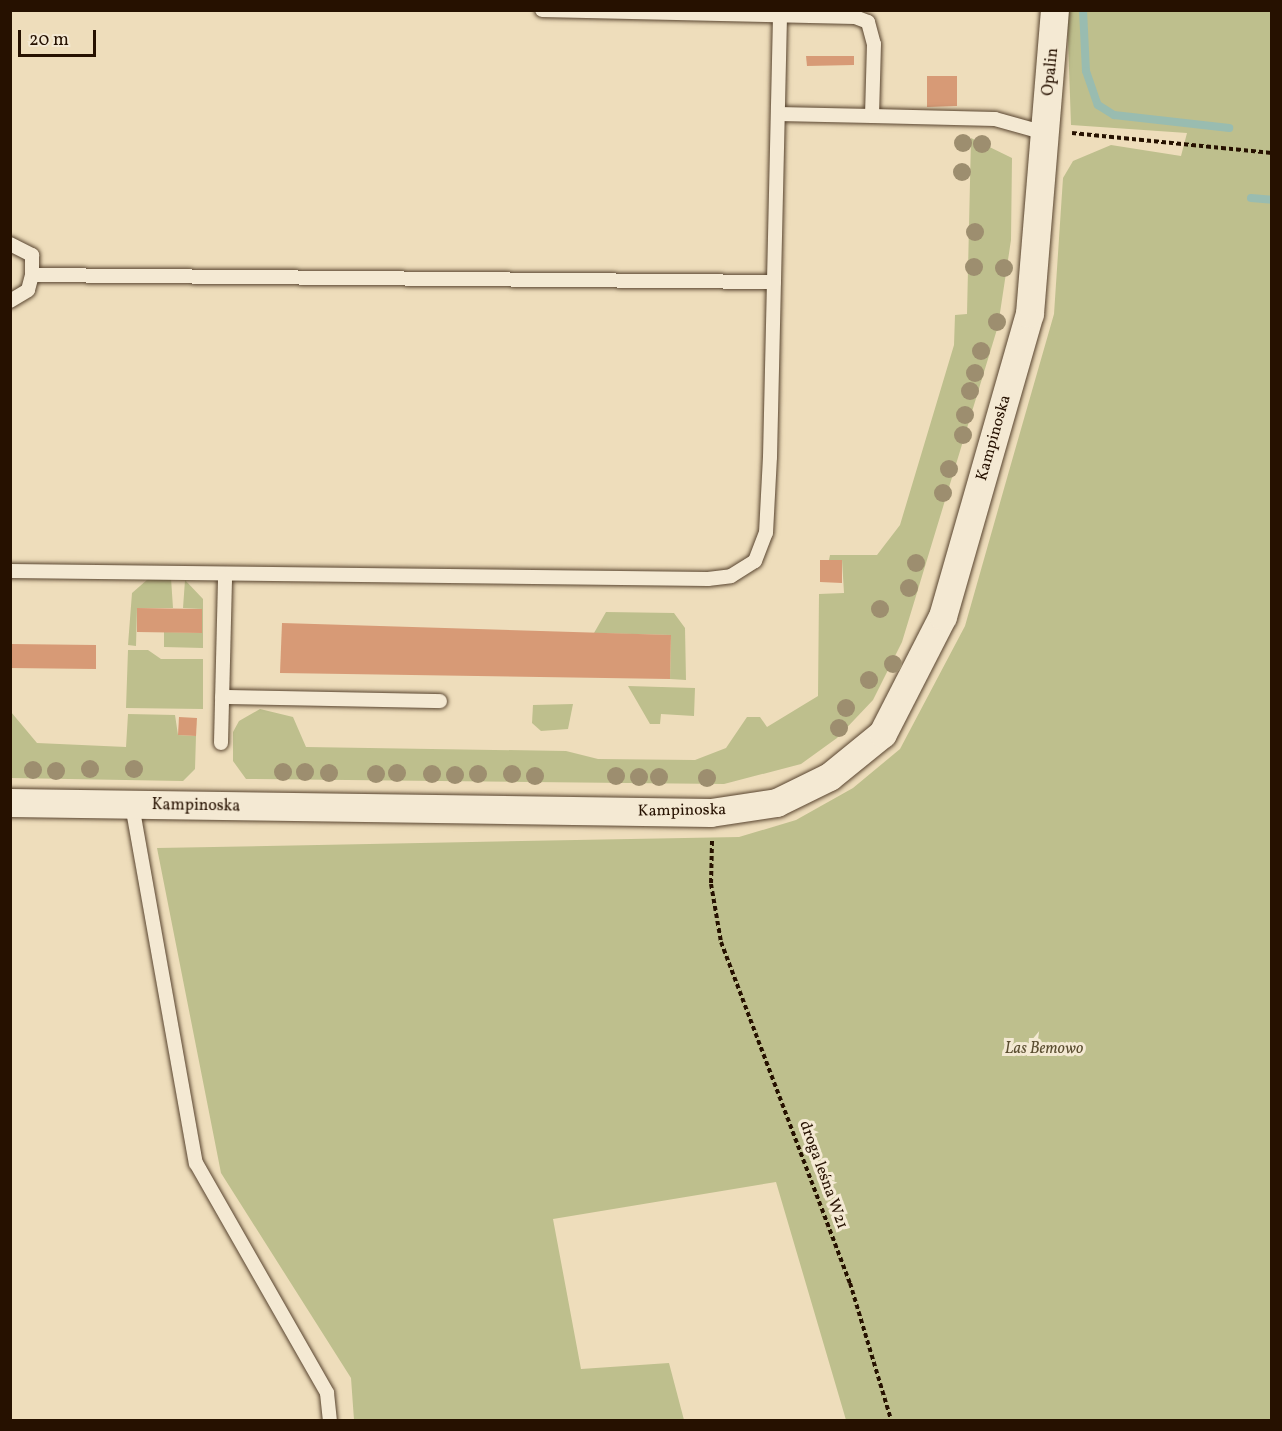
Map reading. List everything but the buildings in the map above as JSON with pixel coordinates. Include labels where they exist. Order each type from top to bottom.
[{"type":"street","name":"Opalin","points":[[1045,133],[1054,10]]},
{"type":"street","name":"Kampinoska","points":[[10,803],[711,813],[777,803],[830,777],[883,734],[942,617],[1030,314],[1045,133]]},
{"type":"lane","points":[[542,10],[855,17],[868,22],[874,44],[872,116]]},
{"type":"lane","points":[[10,571],[731,576],[755,561],[766,533],[780,15]]},
{"type":"lane","points":[[778,114],[995,119],[1045,133]]},
{"type":"lane","points":[[10,244],[32,255],[32,275],[28,290],[10,301]]},
{"type":"lane","points":[[32,275],[774,282]]},
{"type":"lane","points":[[221,743],[225,573]]},
{"type":"lane","points":[[222,697],[440,701]]},
{"type":"lane","points":[[132,805],[196,1163],[327,1393],[330,1420]]},
{"type":"path","points":[[1086,134],[1272,153]]},
{"type":"path","name":"droga leśna W21","points":[[711,813],[711,884],[721,942],[850,1283],[891,1420]]},
{"type":"green space","name":"Las Bemowo","points":[[1067,11],[1271,11],[1271,1420],[846,1420],[776,1182],[553,1219],[581,1369],[669,1363],[684,1420],[354,1420],[351,1378],[221,1173],[157,848],[739,837],[796,820],[853,788],[900,749],[965,626],[1054,314],[1063,178],[1073,161],[1111,145],[1181,156],[1187,133],[1071,125]]},
{"type":"green space","points":[[971,138],[1012,158],[1011,240],[998,326],[902,642],[873,700],[837,738],[801,764],[724,784],[246,779],[233,761],[233,732],[239,721],[260,709],[293,717],[306,747],[566,751],[598,759],[695,760],[726,748],[747,717],[760,717],[767,727],[818,696],[819,594],[844,593],[842,560],[829,560],[830,555],[877,555],[900,525],[954,345],[955,315],[967,314]]},
{"type":"green space","points":[[171,578],[173,608],[137,608],[136,646],[128,645],[132,593],[148,579]]},
{"type":"green space","points":[[185,580],[203,599],[203,648],[164,647],[164,632],[202,633],[202,609],[183,608]]},
{"type":"green space","points":[[606,612],[674,613],[685,628],[686,680],[670,679],[671,635],[594,633]]},
{"type":"green space","points":[[128,650],[148,650],[161,659],[203,659],[203,709],[126,708]]},
{"type":"green space","points":[[628,686],[695,688],[694,716],[661,714],[660,724],[650,724]]},
{"type":"green space","points":[[573,704],[568,729],[541,731],[532,723],[533,705]]},
{"type":"green space","points":[[11,712],[37,743],[126,747],[128,714],[175,715],[178,735],[196,736],[195,769],[183,781],[11,778]]},
{"type":"waterway","points":[[1083,10],[1086,71],[1098,105],[1114,115],[1229,128]]},
{"type":"waterway","points":[[1251,198],[1272,200]]}]
